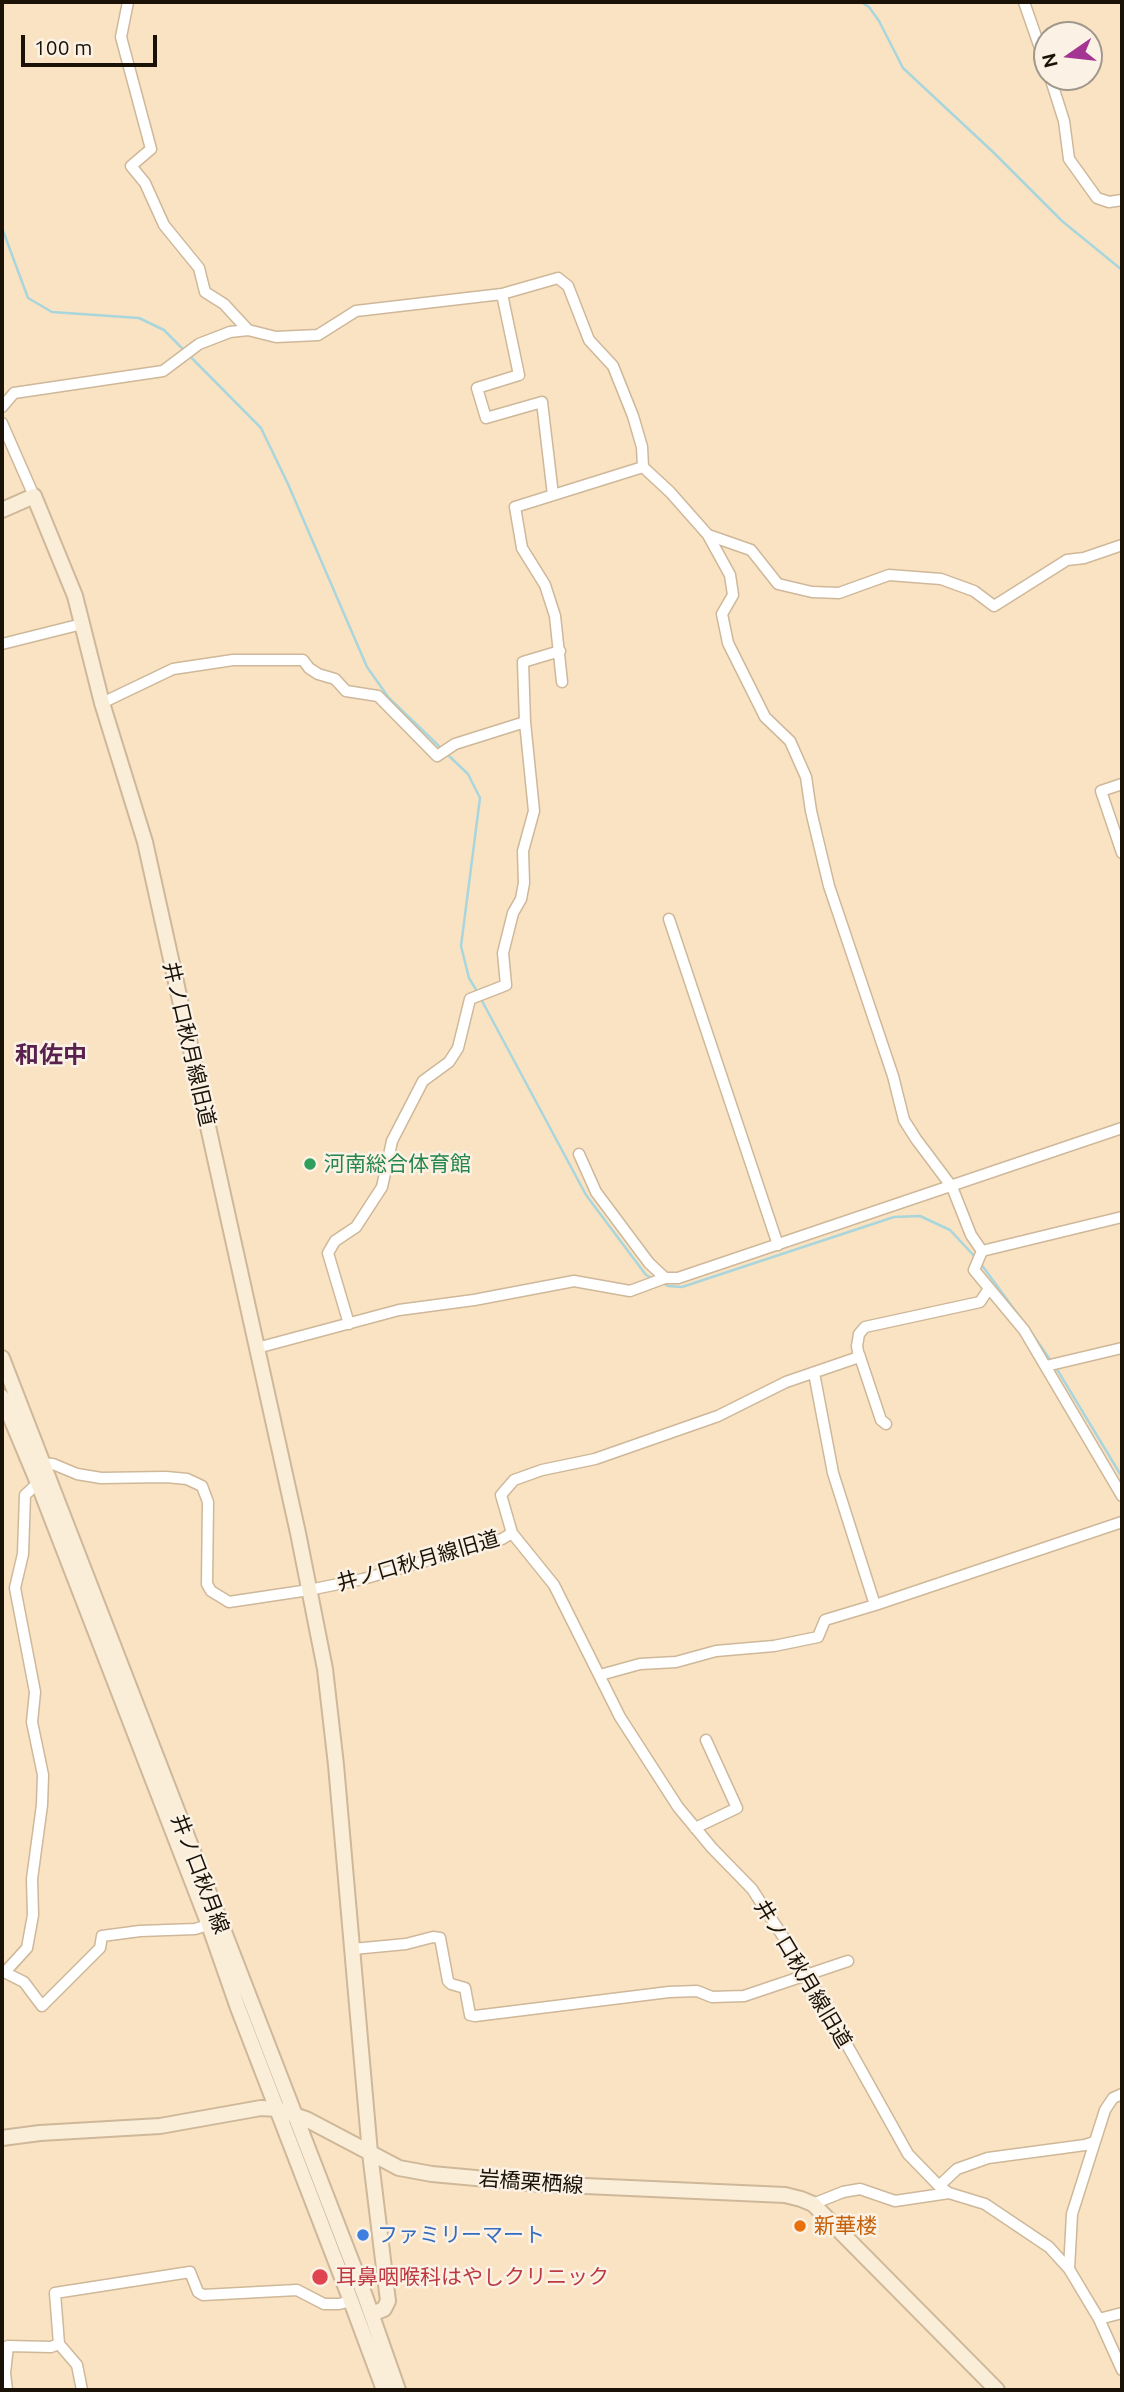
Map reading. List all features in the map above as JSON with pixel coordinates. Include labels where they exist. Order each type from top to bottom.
[{"type":"main road","points":[[2,510],[34,496]]},
{"type":"main road","name":"井ノ口秋月線旧道","points":[[34,496],[75,596],[102,703],[145,842],[309,1590]]},
{"type":"main road","name":"井ノ口秋月線","points":[[2,1358],[36,1464],[213,1923],[277,2109],[384,2390]]},
{"type":"main road","name":"井ノ口秋月線","points":[[2,1397],[36,1464],[38,1483],[372,2314],[398,2390]]},
{"type":"main road","points":[[309,1590],[325,1669],[336,1765],[370,2154],[388,2301],[384,2309],[372,2314]]},
{"type":"main road","name":"岩橋栗栖線","points":[[2,2138],[40,2133],[160,2126],[261,2108],[277,2109],[306,2119],[399,2168],[432,2174],[541,2184],[786,2195],[813,2204],[997,2390]]},
{"type":"street","points":[[128,2],[121,37],[151,149],[131,166],[145,183],[164,225],[199,268],[205,292],[224,304],[248,330]]},
{"type":"street","points":[[1024,2],[1033,28]]},
{"type":"street","points":[[1054,91],[1064,121],[1069,159],[1097,198],[1109,202],[1122,200]]},
{"type":"street","points":[[2,407],[13,393],[163,371],[199,345],[230,332],[248,330],[276,337],[318,335],[356,311],[502,294],[558,278],[568,286],[589,340],[614,366],[633,415],[642,447],[643,467],[670,492],[708,535],[730,575],[733,595],[722,614],[728,643],[765,717],[790,741],[806,777],[811,811],[829,886],[893,1076],[904,1119],[915,1139],[953,1187],[971,1235],[981,1252]]},
{"type":"street","points":[[502,294],[519,375],[477,388],[486,418],[542,402],[553,495]]},
{"type":"street","name":"井ノ口秋月線旧道","points":[[2,424],[34,496]]},
{"type":"street","points":[[562,682],[555,616],[545,585],[522,548],[515,507],[643,467]]},
{"type":"street","points":[[708,535],[751,550],[778,584],[789,587],[812,592],[839,593],[889,575],[941,579],[974,591],[994,607],[1067,560],[1084,558],[1122,545]]},
{"type":"street","points":[[2,644],[82,624]]},
{"type":"street","points":[[349,1325],[328,1254],[335,1241],[356,1227],[382,1187],[392,1141],[423,1081],[449,1062],[458,1048],[470,999],[506,985],[503,953],[513,913],[522,899],[523,851],[534,811],[525,722],[523,662],[559,651]]},
{"type":"street","points":[[102,703],[173,668],[233,660],[303,660],[318,674],[335,679],[346,691],[378,696],[437,756],[455,744],[525,722]]},
{"type":"street","points":[[1122,784],[1101,791],[1122,853]]},
{"type":"street","points":[[669,919],[778,1245]]},
{"type":"street","points":[[257,1348],[399,1310],[474,1300],[575,1281],[631,1291],[953,1187],[1122,1128]]},
{"type":"street","points":[[579,1154],[596,1192],[649,1263],[665,1278]]},
{"type":"street","points":[[981,1252],[1122,1217]]},
{"type":"street","points":[[981,1252],[974,1270],[1024,1330],[1122,1496]]},
{"type":"street","points":[[886,1424],[881,1420],[859,1354],[859,1334],[866,1327],[980,1302],[988,1290]]},
{"type":"street","points":[[1046,1366],[1122,1348]]},
{"type":"street","points":[[512,1533],[501,1495],[514,1480],[542,1470],[595,1458],[718,1416],[786,1382],[859,1357],[859,1354]]},
{"type":"street","points":[[814,1373],[833,1473],[875,1605]]},
{"type":"street","points":[[36,1464],[101,1478],[187,1479],[202,1486],[208,1502],[207,1584],[211,1591],[229,1602],[309,1590]]},
{"type":"street","points":[[38,1483],[24,1495],[23,1554],[15,1588],[35,1692],[32,1722],[43,1775],[42,1805],[32,1880],[33,1915],[26,1948],[4,1971],[24,1982],[42,2006],[100,1948],[102,1936],[195,1929],[213,1923]]},
{"type":"street","points":[[600,1675],[640,1664],[676,1662],[716,1651],[774,1646],[818,1637],[825,1620],[1122,1522]]},
{"type":"street","name":"井ノ口秋月線旧道","points":[[309,1590],[363,1579],[502,1539],[512,1533],[554,1586],[620,1717],[678,1807],[752,1889],[808,1975],[908,2154],[949,2193],[985,2204],[1049,2247],[1069,2269],[1098,2319],[1122,2370]]},
{"type":"street","points":[[695,1828],[737,1808],[706,1740]]},
{"type":"street","points":[[353,1949],[440,1938],[448,1980],[465,1988],[470,2015],[475,2016],[669,1992],[697,1991],[712,1997],[744,1996],[848,1961]]},
{"type":"street","points":[[1069,2269],[1072,2214],[1105,2110],[1113,2098],[1122,2094]]},
{"type":"street","points":[[939,2186],[957,2169],[988,2158],[1094,2142]]},
{"type":"street","points":[[813,2204],[843,2192],[860,2189],[895,2201],[949,2193]]},
{"type":"street","points":[[82,2390],[77,2365],[59,2344],[55,2293],[190,2272],[198,2292],[203,2295],[297,2290],[324,2305],[351,2301]]},
{"type":"street","points":[[1098,2319],[1122,2313]]},
{"type":"street","points":[[7,2390],[5,2372],[8,2347],[51,2347],[59,2344]]},
{"type":"waterway","points":[[861,2],[869,7],[879,21],[903,68],[1062,221],[1122,270]]},
{"type":"waterway","points":[[2,228],[28,298],[52,312],[139,318],[164,330],[261,428],[367,667],[389,698],[442,749]]},
{"type":"waterway","points":[[447,754],[468,774],[480,798],[461,946],[469,978],[478,993]]},
{"type":"waterway","points":[[481,999],[586,1195],[646,1275],[652,1278]]},
{"type":"waterway","points":[[661,1282],[668,1286],[682,1287],[894,1217],[920,1216],[950,1230],[977,1259]]},
{"type":"waterway","points":[[981,1264],[1025,1324]]},
{"type":"waterway","points":[[1031,1332],[1051,1361]]},
{"type":"waterway","points":[[1055,1366],[1122,1477]]},
{"type":"place","name":"河南総合体育館","points":[[310,1164]]},
{"type":"place","name":"新華楼","points":[[800,2226]]},
{"type":"place","name":"ファミリーマート","points":[[363,2235]]},
{"type":"place","name":"耳鼻咽喉科はやしクリニック","points":[[320,2277]]},
{"type":"district","name":"和佐中","points":[[51,1055]]}]
